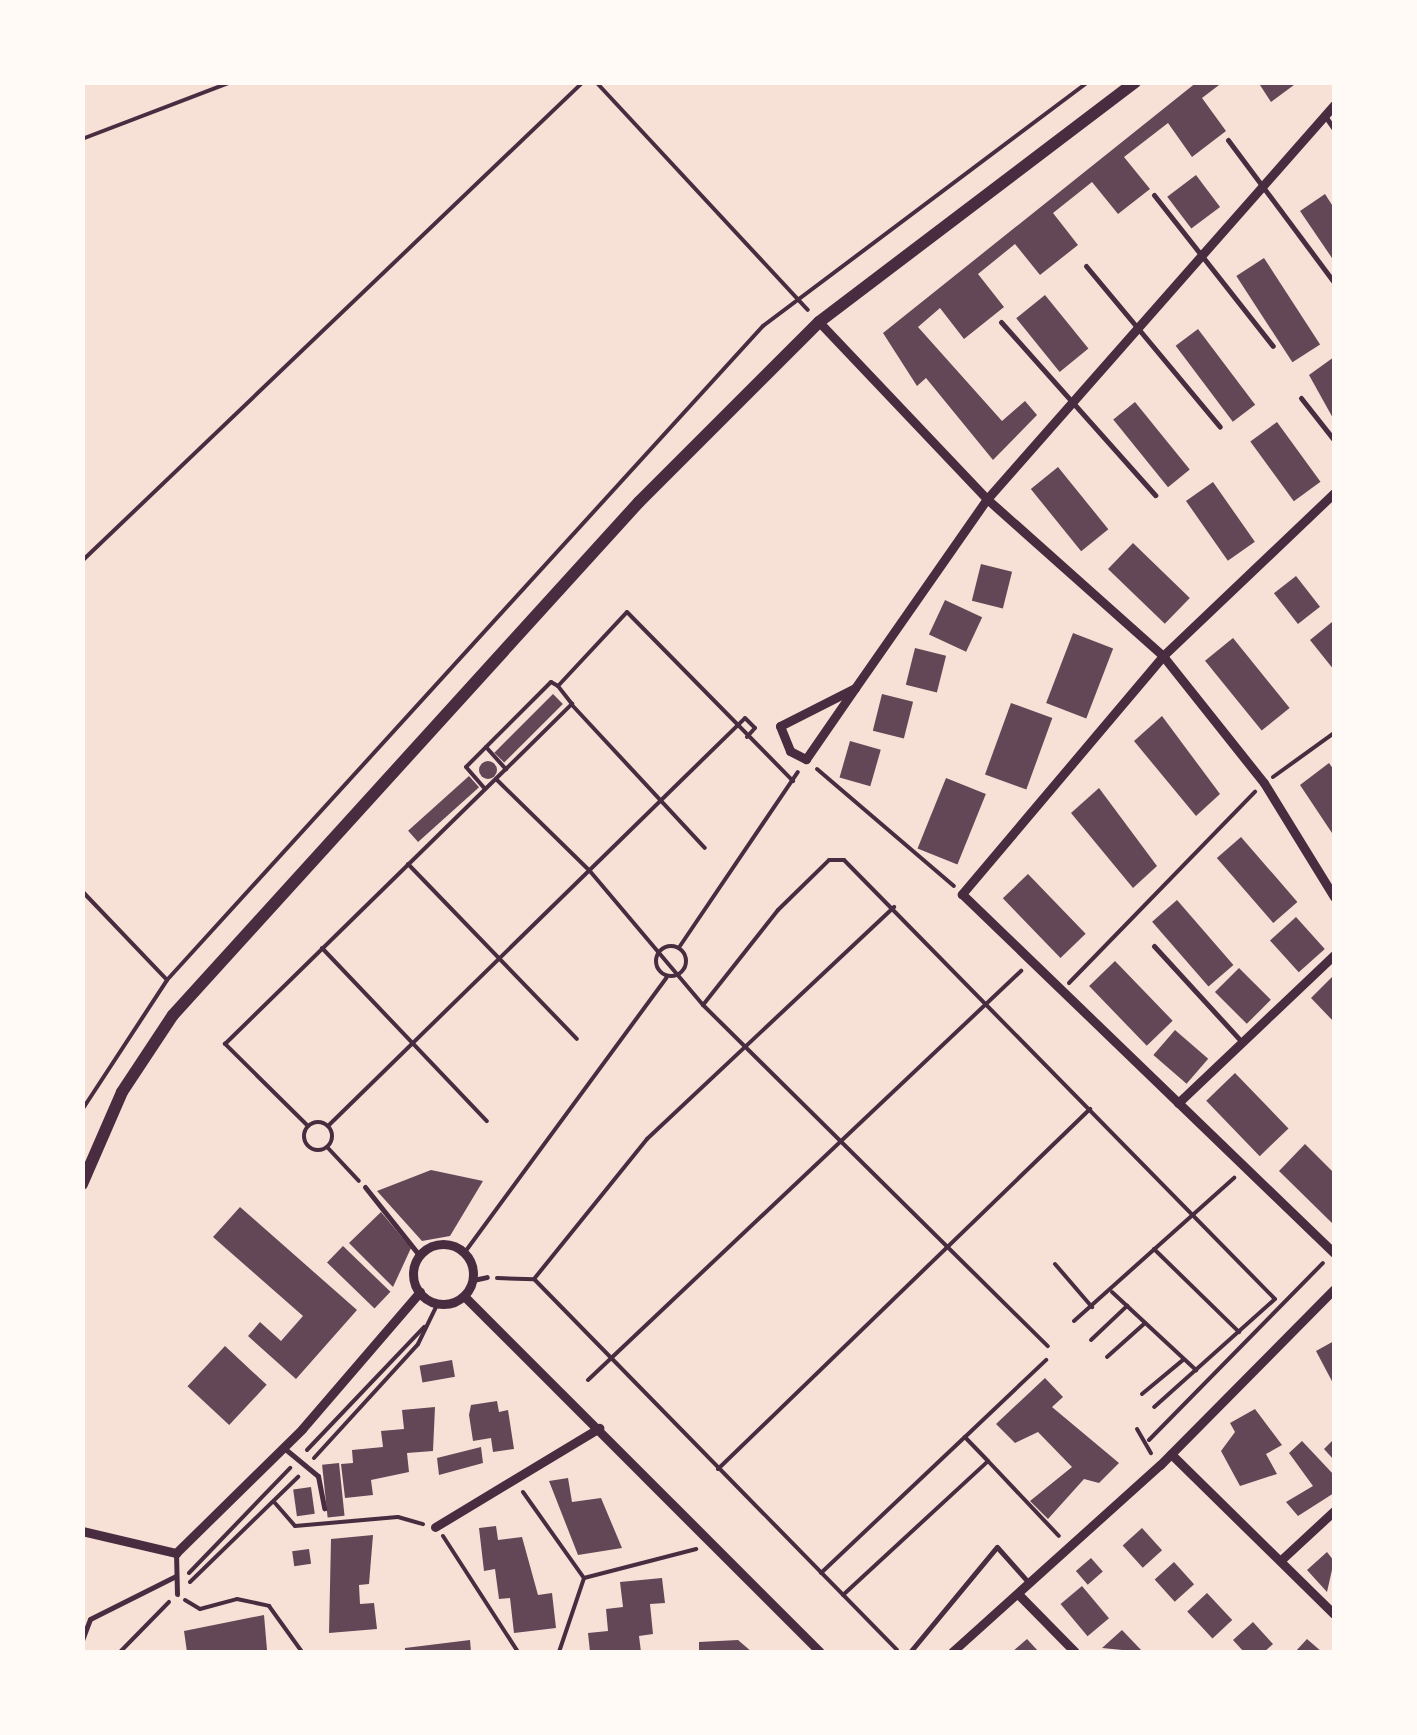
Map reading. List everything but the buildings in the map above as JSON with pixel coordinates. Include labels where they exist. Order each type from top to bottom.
[{"type":"main road","points":[[82,1184],[122,1092],[186,1000],[639,502],[818,322],[1134,82]]},
{"type":"street","points":[[796,776],[987,499],[1073,406],[1197,256],[1334,105]]},
{"type":"street","points":[[818,322],[987,499],[1162,656],[1264,783],[1334,897]]},
{"type":"street","points":[[1334,493],[1162,656],[962,894],[1334,1253]]},
{"type":"street","points":[[806,759],[790,752],[780,726],[855,688]]},
{"type":"street","points":[[1178,1104],[1334,955]]},
{"type":"street","points":[[82,1531],[176,1553],[284,1448],[420,1292],[420,1255],[440,1243],[465,1252],[473,1280],[464,1296],[438,1304],[420,1292]]},
{"type":"street","points":[[952,1652],[1160,1465],[1334,1288]]},
{"type":"street","points":[[464,1296],[820,1652]]},
{"type":"street","points":[[435,1527],[517,1483],[600,1428]]},
{"type":"street","points":[[1171,1454],[1334,1614]]},
{"type":"street","points":[[1281,1560],[1334,1511]]},
{"type":"street","points":[[1018,1594],[1075,1652]]},
{"type":"lane","points":[[1325,116],[1334,129]]},
{"type":"lane","points":[[1228,140],[1334,282]]},
{"type":"lane","points":[[1154,195],[1197,256],[1273,346]]},
{"type":"lane","points":[[1086,266],[1136,331],[1220,427]]},
{"type":"lane","points":[[1001,322],[1155,495]]},
{"type":"lane","points":[[1301,398],[1334,440]]},
{"type":"lane","points":[[1154,946],[1242,1042]]},
{"type":"lane","points":[[365,1187],[420,1255]]},
{"type":"lane","points":[[473,1280],[488,1277]]},
{"type":"lane","points":[[284,1448],[306,1466],[324,1508]]},
{"type":"lane","points":[[910,1652],[912,1640],[997,1546],[1029,1583]]},
{"type":"lane","points":[[176,1553],[177,1594]]},
{"type":"lane","points":[[82,1640],[90,1619],[176,1576]]},
{"type":"path","points":[[82,139],[230,82]]},
{"type":"path","points":[[82,561],[583,82]]},
{"type":"path","points":[[596,82],[818,322]]},
{"type":"path","points":[[82,1110],[167,980],[795,295],[1088,82]]},
{"type":"path","points":[[558,686],[628,612],[747,737],[796,776],[680,946],[680,975]]},
{"type":"path","points":[[485,789],[466,767],[551,682],[705,848]]},
{"type":"path","points":[[572,704],[225,1044],[308,1126],[328,1126],[745,718],[755,728],[747,737]]},
{"type":"path","points":[[1063,990],[1264,783],[1334,733]]},
{"type":"path","points":[[485,746],[506,770]]},
{"type":"path","points":[[806,759],[962,894]]},
{"type":"path","points":[[496,779],[589,870],[703,1006],[749,1045],[948,1250],[1048,1346]]},
{"type":"path","points":[[703,1006],[830,860],[844,860],[1275,1299],[1154,1407]]},
{"type":"path","points":[[408,864],[576,1039]]},
{"type":"path","points":[[82,892],[167,980]]},
{"type":"path","points":[[534,1279],[647,1139],[894,907]]},
{"type":"path","points":[[660,951],[680,946]]},
{"type":"path","points":[[322,948],[487,1121]]},
{"type":"path","points":[[660,951],[666,978]]},
{"type":"path","points":[[588,1380],[848,1143],[1018,974]]},
{"type":"path","points":[[465,1252],[666,978],[680,975]]},
{"type":"path","points":[[718,1469],[1090,1109]]},
{"type":"path","points":[[308,1126],[306,1145],[328,1148],[365,1187]]},
{"type":"path","points":[[328,1126],[328,1148]]},
{"type":"path","points":[[1074,1321],[1226,1186]]},
{"type":"path","points":[[1154,1249],[1239,1332]]},
{"type":"path","points":[[1149,1440],[1334,1253]]},
{"type":"path","points":[[1055,1264],[1092,1307]]},
{"type":"path","points":[[1309,1295],[1334,1268]]},
{"type":"path","points":[[1314,1273],[1322,1281]]},
{"type":"path","points":[[488,1277],[534,1279],[900,1652]]},
{"type":"path","points":[[1111,1291],[1196,1370]]},
{"type":"path","points":[[120,1652],[274,1503],[418,1344],[438,1304]]},
{"type":"path","points":[[1092,1338],[1128,1306]]},
{"type":"path","points":[[1275,1314],[1284,1323]]},
{"type":"path","points":[[1109,1356],[1146,1324]]},
{"type":"path","points":[[821,1573],[1046,1360]]},
{"type":"path","points":[[1144,1392],[1183,1360]]},
{"type":"path","points":[[1224,1367],[1232,1376]]},
{"type":"path","points":[[1137,1429],[1149,1440],[1152,1456],[1160,1465]]},
{"type":"path","points":[[965,1437],[1052,1528]]},
{"type":"path","points":[[1138,1467],[1165,1442]]},
{"type":"path","points":[[842,1595],[988,1462]]},
{"type":"path","points":[[517,1483],[584,1578]]},
{"type":"path","points":[[274,1503],[294,1526],[398,1517],[435,1527],[518,1652]]},
{"type":"path","points":[[1045,1548],[1072,1524]]},
{"type":"path","points":[[584,1578],[716,1544]]},
{"type":"path","points":[[560,1652],[584,1578]]},
{"type":"path","points":[[177,1594],[200,1609],[238,1599],[269,1606],[302,1652]]}]
